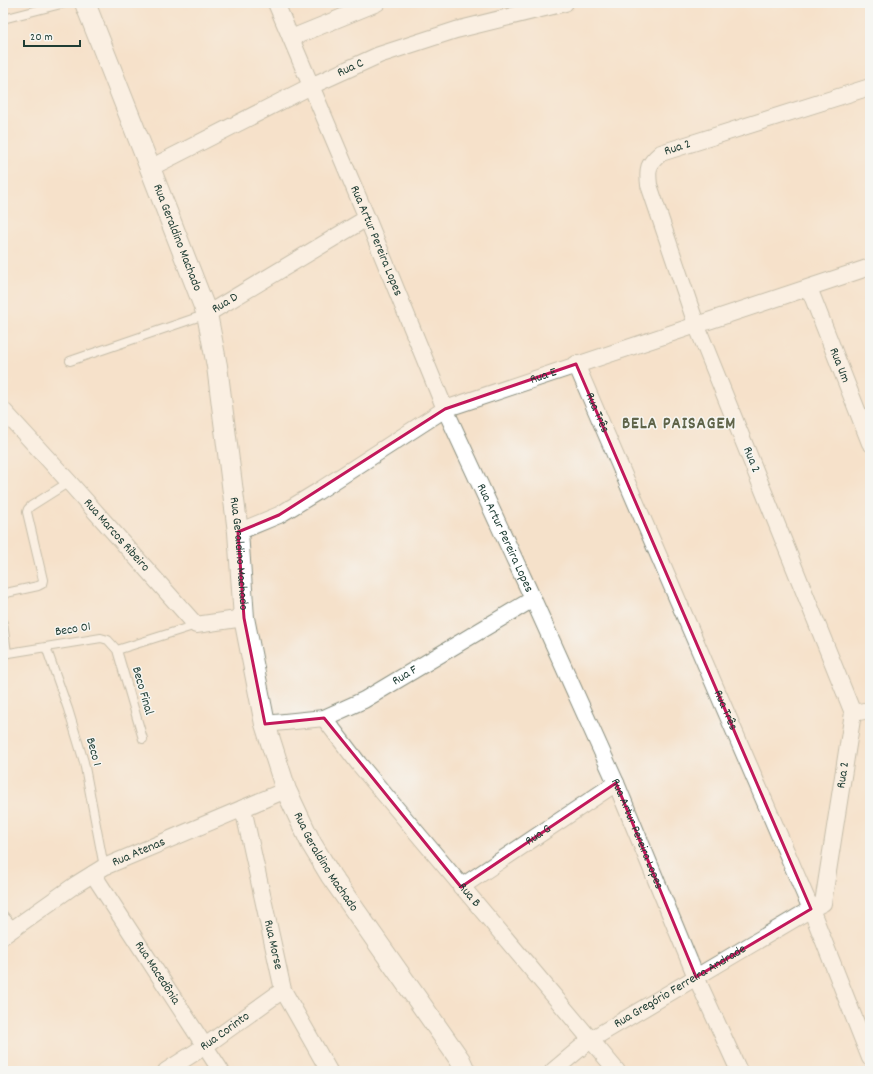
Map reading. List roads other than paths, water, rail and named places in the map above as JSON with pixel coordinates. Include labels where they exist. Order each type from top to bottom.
[{"type":"street","name":"Rua Geraldino Machado","points":[[85,3],[207,314],[217,366],[238,532],[244,618],[266,724],[286,790],[311,843],[330,876],[456,1054],[465,1071]]},
{"type":"street","name":"Rua Artur Pereira Lopes","points":[[276,3],[368,218],[445,409],[534,599],[616,784],[696,977],[739,1071]]},
{"type":"street","points":[[291,38],[377,3]]},
{"type":"street","name":"Rua C","points":[[150,168],[311,86],[379,55],[456,30],[564,3]]},
{"type":"street","name":"Rua 2","points":[[811,909],[823,903],[853,713],[696,324],[649,185],[647,170],[652,160],[661,153],[870,87]]},
{"type":"street","name":"Rua D","points":[[207,314],[368,218]]},
{"type":"street","name":"Rua E","points":[[238,532],[279,515],[445,409],[870,267]]},
{"type":"street","name":"Rua Um","points":[[809,288],[870,443]]},
{"type":"street","name":"Rua Três","points":[[576,364],[811,909],[870,1058]]},
{"type":"street","name":"Rua Marcos Ribeiro","points":[[3,410],[196,625]]},
{"type":"street","name":"Rua F","points":[[266,724],[324,718],[364,700],[534,599]]},
{"type":"street","points":[[196,625],[244,618]]},
{"type":"street","points":[[853,713],[870,710]]},
{"type":"street","name":"Rua B","points":[[324,718],[359,764],[461,887],[617,1071]]},
{"type":"street","name":"Rua G","points":[[461,887],[616,784]]},
{"type":"street","name":"Rua Atenas","points":[[9,932],[75,885],[99,871],[286,790]]},
{"type":"street","name":"Rua Morse","points":[[243,808],[283,990],[329,1071]]},
{"type":"street","name":"Rua Macedônia","points":[[99,871],[221,1071]]},
{"type":"street","name":"Rua Gregório Ferreira Andrade","points":[[560,1069],[590,1040],[811,909]]},
{"type":"street","name":"Rua Corinto","points":[[166,1071],[205,1046],[283,990]]},
{"type":"lane","points":[[3,20],[65,3]]},
{"type":"lane","name":"Rua D","points":[[70,361],[207,314]]},
{"type":"lane","points":[[3,596],[6,593],[42,584],[28,509],[69,482]]},
{"type":"lane","points":[[3,623],[5,653]]},
{"type":"lane","points":[[117,650],[196,625]]},
{"type":"lane","name":"Beco 01","points":[[5,653],[104,638],[117,650]]},
{"type":"lane","name":"Beco 1","points":[[46,647],[68,709],[84,762],[99,871]]},
{"type":"lane","name":"Beco Final","points":[[117,650],[143,739]]},
{"type":"lane","points":[[3,915],[9,932]]},
{"type":"district","name":"BELA PAISAGEM","points":[[679,425]]}]
